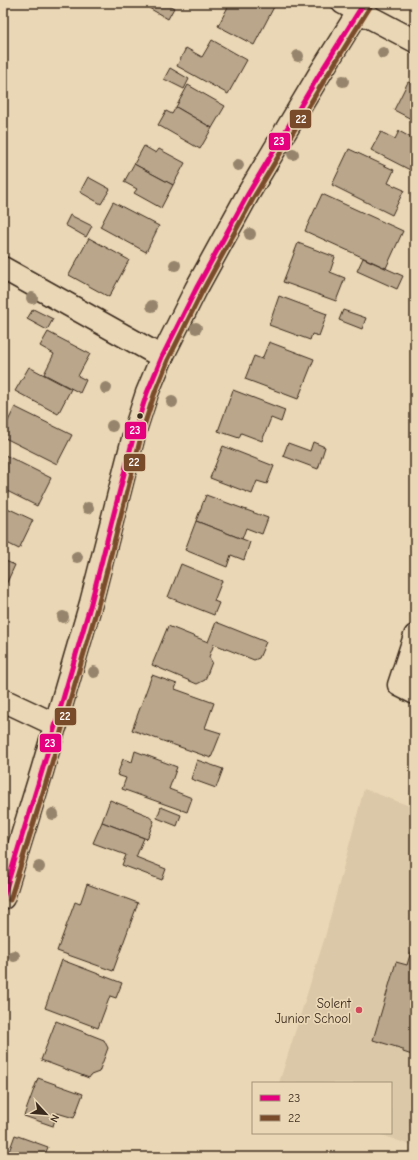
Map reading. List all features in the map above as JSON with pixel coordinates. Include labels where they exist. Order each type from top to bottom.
[{"type":"street","points":[[3,898],[56,725],[91,603],[136,427],[147,393],[162,357],[202,277],[248,194],[319,75],[356,6],[415,41]]},
{"type":"street","points":[[3,268],[162,357]]},
{"type":"street","points":[[415,636],[400,684],[415,693]]},
{"type":"street","points":[[3,700],[56,725]]},
{"type":"shaded area","name":"Solent Junior School","points":[[364,789],[415,808],[415,1147],[380,1134],[392,1134],[392,1082],[279,1082],[325,937]]},
{"type":"building","points":[[152,3],[165,3],[174,8],[168,19],[149,8]]},
{"type":"building","points":[[230,3],[276,3],[254,45],[218,26]]},
{"type":"building","points":[[212,40],[247,60],[228,94],[177,66],[186,48],[202,57]]},
{"type":"building","points":[[170,68],[189,79],[184,89],[164,79]]},
{"type":"building","points":[[408,82],[415,85],[415,121],[394,110]]},
{"type":"building","points":[[188,85],[225,106],[212,128],[176,107]]},
{"type":"building","points":[[176,107],[212,128],[200,149],[158,125],[166,111],[172,114]]},
{"type":"building","points":[[399,131],[415,140],[415,160],[410,170],[371,150],[381,132],[395,139]]},
{"type":"building","points":[[144,146],[156,153],[159,149],[185,163],[173,185],[134,164]]},
{"type":"building","points":[[349,149],[394,170],[388,183],[404,190],[392,215],[332,185]]},
{"type":"building","points":[[134,164],[173,185],[161,208],[134,193],[137,189],[124,182]]},
{"type":"building","points":[[88,177],[110,189],[101,204],[80,192]]},
{"type":"building","points":[[322,194],[403,231],[386,268],[305,231]]},
{"type":"building","points":[[113,202],[159,226],[146,252],[100,227]]},
{"type":"building","points":[[70,215],[92,226],[86,237],[65,225]]},
{"type":"building","points":[[89,238],[129,260],[109,297],[69,275]]},
{"type":"building","points":[[298,243],[335,257],[330,272],[345,278],[336,301],[283,282]]},
{"type":"building","points":[[363,258],[403,276],[397,289],[357,271]]},
{"type":"building","points":[[279,296],[327,314],[319,336],[312,334],[310,340],[269,325]]},
{"type":"building","points":[[33,309],[53,319],[47,330],[27,319]]},
{"type":"building","points":[[343,310],[366,318],[362,329],[339,320]]},
{"type":"building","points":[[48,332],[90,354],[78,376],[86,380],[80,393],[44,374],[54,354],[40,346]]},
{"type":"building","points":[[269,342],[314,359],[298,399],[245,379],[254,356],[262,359]]},
{"type":"building","points":[[29,367],[71,389],[58,414],[15,391]]},
{"type":"building","points":[[233,390],[285,410],[281,422],[271,418],[262,441],[241,433],[239,438],[218,431]]},
{"type":"building","points":[[15,407],[72,435],[57,464],[3,437],[3,431]]},
{"type":"building","points":[[313,442],[325,447],[318,469],[283,456],[288,443],[310,451]]},
{"type":"building","points":[[223,446],[274,466],[267,484],[257,481],[252,494],[210,478]]},
{"type":"building","points":[[3,454],[51,478],[37,506],[3,489]]},
{"type":"building","points":[[206,495],[268,518],[262,534],[246,528],[242,539],[196,521]]},
{"type":"building","points":[[3,506],[33,520],[19,549],[3,541]]},
{"type":"building","points":[[196,521],[250,542],[244,560],[231,555],[227,567],[185,550]]},
{"type":"building","points":[[3,560],[15,565],[3,591]]},
{"type":"building","points":[[181,564],[222,581],[214,601],[219,603],[214,615],[168,597]]},
{"type":"building","points":[[216,622],[266,642],[259,658],[254,660],[214,644],[209,657],[212,662],[205,680],[197,684],[152,665],[168,626],[208,642]]},
{"type":"building","points":[[152,675],[177,684],[175,689],[214,703],[205,728],[221,733],[211,758],[132,730]]},
{"type":"building","points":[[135,751],[177,767],[169,789],[192,798],[187,812],[122,789],[126,778],[117,775],[123,759],[132,762]]},
{"type":"building","points":[[197,760],[223,769],[216,788],[191,779]]},
{"type":"building","points":[[110,800],[147,815],[154,821],[147,839],[102,822]]},
{"type":"building","points":[[161,807],[181,815],[177,826],[157,818]]},
{"type":"building","points":[[102,822],[144,838],[136,857],[166,869],[162,880],[122,865],[126,855],[93,843]]},
{"type":"building","points":[[87,884],[138,903],[113,971],[57,951],[75,902],[80,904]]},
{"type":"building","points":[[415,938],[415,1056],[403,1052],[403,1049],[373,1040],[396,962],[407,965]]},
{"type":"building","points":[[62,960],[122,983],[116,998],[110,996],[98,1028],[45,1008]]},
{"type":"building","points":[[56,1021],[104,1040],[108,1048],[99,1072],[91,1075],[89,1078],[41,1060]]},
{"type":"building","points":[[38,1078],[83,1094],[74,1118],[57,1113],[53,1126],[24,1116]]},
{"type":"building","points":[[15,1135],[48,1147],[44,1157],[7,1157]]},
{"type":"transit line","name":"23","points":[[3,898],[91,603],[136,427],[147,393],[162,357],[196,289],[248,194],[364,3]]},
{"type":"transit line","name":"22","points":[[10,900],[98,605],[143,429],[154,395],[168,360],[202,292],[254,197],[370,7]]},
{"type":"place","name":"Solent Junior School","points":[[359,1010]]}]
